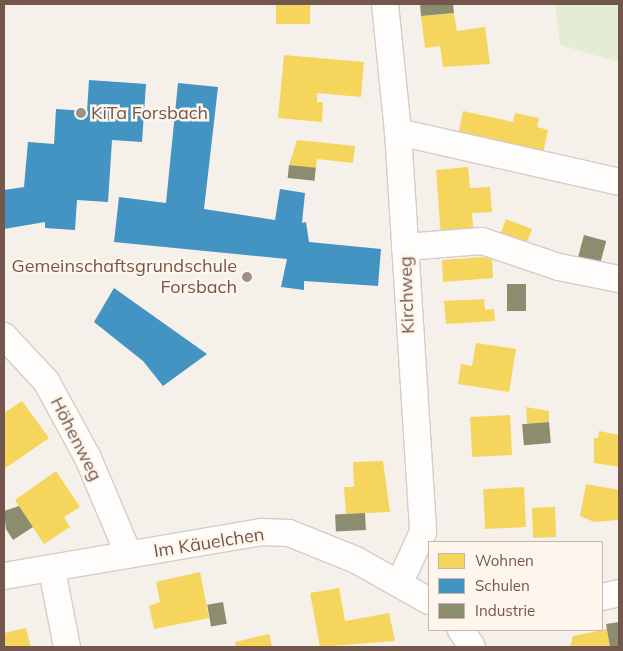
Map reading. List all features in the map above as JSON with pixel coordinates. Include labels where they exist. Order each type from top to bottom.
[{"type":"street","name":"Kirchweg","points":[[385,4],[398,132],[423,532],[400,582]]},
{"type":"street","points":[[398,132],[619,182]]},
{"type":"street","points":[[405,248],[482,241],[559,267],[619,279]]},
{"type":"street","name":"Höhenweg","points":[[4,336],[46,381],[88,458],[129,555]]},
{"type":"street","name":"Im Käuelchen","points":[[4,576],[52,570],[262,532],[290,533],[400,582],[428,600]]},
{"type":"street","points":[[52,570],[67,647]]},
{"type":"street","points":[[603,597],[619,593]]},
{"type":"green space","points":[[555,4],[619,4],[619,62],[560,45]]},
{"type":"building: Wohnen","points":[[276,4],[310,4],[310,24],[276,24]]},
{"type":"building: Wohnen","points":[[454,13],[457,31],[485,27],[490,64],[443,67],[440,46],[425,48],[421,16]]},
{"type":"building: Wohnen","points":[[284,55],[364,62],[361,97],[317,93],[317,102],[323,102],[322,122],[278,118]]},
{"type":"building: Wohnen","points":[[463,111],[513,122],[515,113],[539,118],[537,127],[548,130],[542,158],[457,141]]},
{"type":"building: Wohnen","points":[[297,140],[355,146],[353,163],[317,159],[316,168],[289,165]]},
{"type":"building: Wohnen","points":[[468,167],[470,188],[490,187],[492,212],[472,213],[474,235],[441,238],[436,170]]},
{"type":"building: Wohnen","points":[[506,219],[532,229],[524,250],[498,240]]},
{"type":"building: Wohnen","points":[[482,257],[492,259],[493,278],[443,282],[442,260]]},
{"type":"building: Wohnen","points":[[484,299],[485,310],[494,309],[495,321],[446,324],[444,301]]},
{"type":"building: Wohnen","points":[[476,343],[516,349],[509,392],[458,384],[461,364],[472,366]]},
{"type":"building: Wohnen","points":[[22,401],[49,438],[4,469],[4,413]]},
{"type":"building: Wohnen","points":[[526,407],[549,411],[549,422],[527,424]]},
{"type":"building: Wohnen","points":[[510,415],[512,455],[472,457],[470,417]]},
{"type":"building: Wohnen","points":[[599,431],[619,435],[619,467],[594,463],[594,438],[598,438]]},
{"type":"building: Wohnen","points":[[383,461],[390,512],[346,514],[344,487],[354,487],[353,462]]},
{"type":"building: Wohnen","points":[[56,471],[80,507],[64,517],[70,527],[44,544],[15,500]]},
{"type":"building: Wohnen","points":[[586,484],[619,490],[619,520],[594,522],[580,516]]},
{"type":"building: Wohnen","points":[[524,487],[526,527],[485,529],[483,489]]},
{"type":"building: Wohnen","points":[[555,507],[556,537],[533,538],[532,508]]},
{"type":"building: Wohnen","points":[[200,572],[209,618],[154,629],[149,606],[160,602],[156,582]]},
{"type":"building: Wohnen","points":[[339,588],[345,621],[389,613],[395,641],[320,647],[310,593]]},
{"type":"building: Wohnen","points":[[26,628],[31,647],[4,647],[4,633]]},
{"type":"building: Wohnen","points":[[607,629],[610,647],[570,647],[573,636]]},
{"type":"building: Wohnen","points":[[269,634],[272,647],[236,647],[235,642]]},
{"type":"building: Schulen","points":[[89,80],[146,84],[142,142],[112,140],[108,202],[77,200],[75,230],[45,228],[45,222],[4,229],[4,190],[24,187],[28,142],[54,144],[56,109],[87,111]]},
{"type":"building: Schulen","points":[[178,83],[218,87],[204,209],[275,220],[280,189],[305,193],[302,223],[306,222],[309,242],[381,249],[378,286],[304,281],[304,290],[281,287],[287,259],[114,242],[119,197],[166,203]]},
{"type":"building: Schulen","points":[[114,288],[207,354],[163,386],[143,361],[94,322]]},
{"type":"building: Industrie","points":[[420,4],[453,4],[454,13],[421,16]]},
{"type":"building: Industrie","points":[[289,165],[316,168],[314,181],[288,178]]},
{"type":"building: Industrie","points":[[584,235],[606,241],[600,263],[578,257]]},
{"type":"building: Industrie","points":[[507,284],[526,284],[526,311],[507,311]]},
{"type":"building: Industrie","points":[[549,422],[551,443],[524,445],[522,424]]},
{"type":"building: Industrie","points":[[19,506],[33,527],[13,540],[6,529],[4,511]]},
{"type":"building: Industrie","points":[[365,513],[366,530],[336,532],[335,515]]},
{"type":"building: Industrie","points":[[223,602],[227,624],[211,626],[207,605]]},
{"type":"building: Industrie","points":[[619,622],[619,647],[610,647],[606,624]]},
{"type":"place","name":"KiTa Forsbach","points":[[81,113]]},
{"type":"place","name":"Gemeinschaftsgrundschule Forsbach","points":[[247,277]]}]
